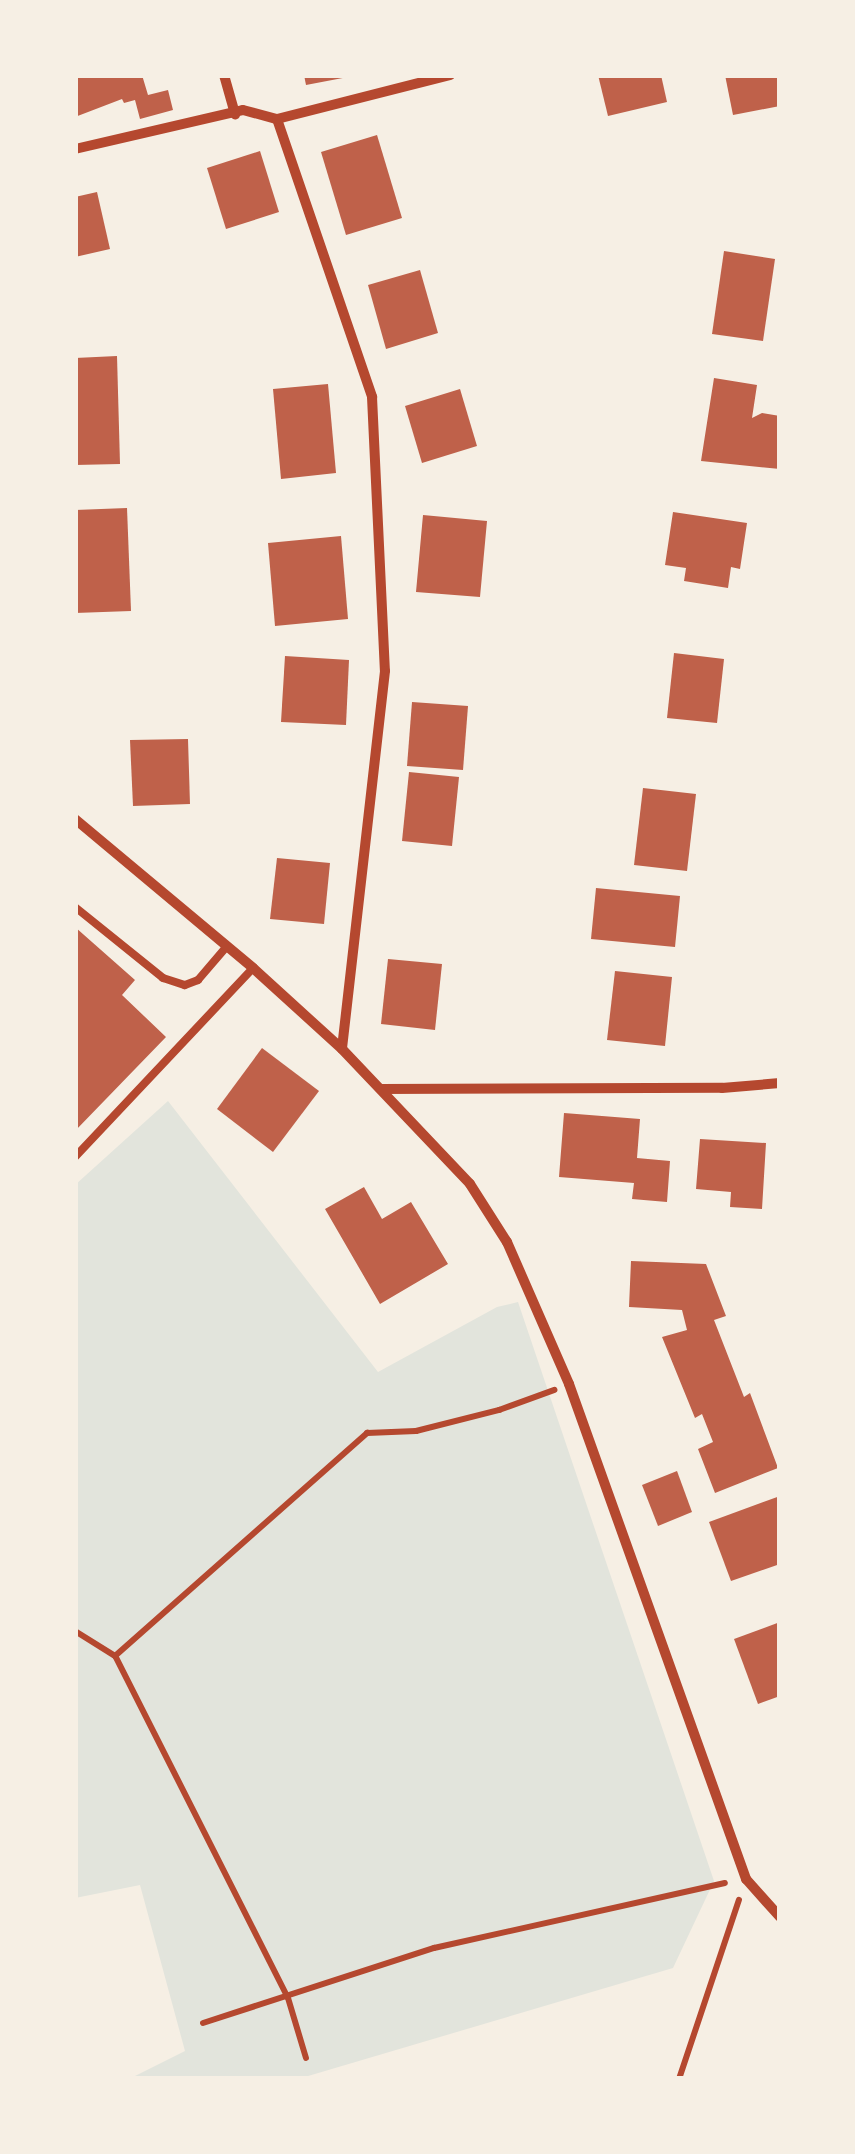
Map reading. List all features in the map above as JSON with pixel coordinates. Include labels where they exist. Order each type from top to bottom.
[{"type":"street","points":[[224,75],[234,114]]},
{"type":"street","points":[[75,149],[244,110],[277,119],[450,75]]},
{"type":"street","points":[[277,119],[372,397],[385,670],[342,1049]]},
{"type":"street","points":[[75,819],[254,968],[342,1049],[470,1184],[507,1242],[569,1384],[746,1879],[780,1918]]},
{"type":"street","points":[[381,1088],[722,1088],[780,1083]]},
{"type":"lane","points":[[75,907],[164,978],[186,984],[198,980],[227,946]]},
{"type":"lane","points":[[75,1157],[254,968]]},
{"type":"path","points":[[114,1656],[368,1432],[416,1431],[499,1410],[569,1384]]},
{"type":"path","points":[[75,1631],[114,1656],[288,1998],[306,2058]]},
{"type":"path","points":[[203,2023],[434,1948],[746,1879]]},
{"type":"path","points":[[679,2079],[746,1879]]},
{"type":"shaded area","points":[[168,1101],[378,1372],[497,1307],[518,1302],[714,1881],[673,1968],[298,2079],[129,2079],[185,2051],[140,1885],[75,1898],[75,1185]]},
{"type":"building","points":[[75,75],[142,75],[148,95],[168,90],[173,110],[140,119],[135,100],[124,103],[122,99],[75,117]]},
{"type":"building","points":[[304,75],[348,75],[348,77],[306,85]]},
{"type":"building","points":[[598,75],[661,75],[667,102],[608,116]]},
{"type":"building","points":[[725,75],[780,75],[780,106],[733,115]]},
{"type":"building","points":[[377,135],[402,218],[346,235],[321,152]]},
{"type":"building","points":[[260,151],[279,212],[226,229],[207,168]]},
{"type":"building","points":[[97,192],[110,249],[75,257],[75,197]]},
{"type":"building","points":[[724,251],[775,259],[763,341],[712,334]]},
{"type":"building","points":[[420,270],[438,333],[386,349],[368,285]]},
{"type":"building","points":[[117,356],[120,464],[75,465],[75,358]]},
{"type":"building","points":[[714,378],[757,385],[752,418],[762,413],[780,416],[780,469],[701,461]]},
{"type":"building","points":[[328,384],[336,473],[281,479],[273,389]]},
{"type":"building","points":[[460,389],[477,446],[422,463],[405,406]]},
{"type":"building","points":[[127,508],[131,611],[75,613],[75,510]]},
{"type":"building","points":[[673,512],[747,523],[740,569],[731,567],[728,588],[684,581],[686,568],[665,565]]},
{"type":"building","points":[[423,515],[487,521],[480,597],[416,592]]},
{"type":"building","points":[[341,536],[348,619],[275,626],[268,543]]},
{"type":"building","points":[[674,653],[724,659],[717,723],[667,718]]},
{"type":"building","points":[[285,656],[349,660],[346,725],[281,722]]},
{"type":"building","points":[[412,702],[468,706],[463,770],[407,766]]},
{"type":"building","points":[[188,739],[190,804],[133,806],[130,740]]},
{"type":"building","points":[[409,772],[459,777],[452,846],[402,841]]},
{"type":"building","points":[[643,788],[696,794],[687,871],[634,865]]},
{"type":"building","points":[[277,858],[330,863],[324,924],[270,919]]},
{"type":"building","points":[[596,888],[680,896],[675,947],[591,939]]},
{"type":"building","points":[[75,927],[135,980],[122,995],[166,1037],[75,1131]]},
{"type":"building","points":[[388,959],[442,964],[435,1030],[381,1024]]},
{"type":"building","points":[[615,971],[672,977],[665,1046],[607,1040]]},
{"type":"building","points":[[262,1048],[319,1091],[273,1152],[217,1109]]},
{"type":"building","points":[[564,1113],[640,1119],[637,1158],[670,1161],[667,1202],[632,1199],[634,1183],[559,1177]]},
{"type":"building","points":[[700,1139],[766,1143],[762,1209],[730,1207],[731,1192],[696,1189]]},
{"type":"building","points":[[364,1187],[382,1219],[411,1202],[448,1264],[380,1304],[325,1209]]},
{"type":"building","points":[[631,1261],[706,1264],[726,1316],[714,1320],[744,1397],[750,1393],[778,1468],[715,1493],[698,1449],[713,1442],[702,1414],[695,1418],[662,1337],[687,1330],[682,1310],[629,1307]]},
{"type":"building","points":[[677,1471],[692,1512],[658,1526],[642,1485]]},
{"type":"building","points":[[780,1496],[780,1564],[731,1581],[709,1522]]},
{"type":"building","points":[[780,1622],[780,1696],[758,1704],[734,1639]]}]
